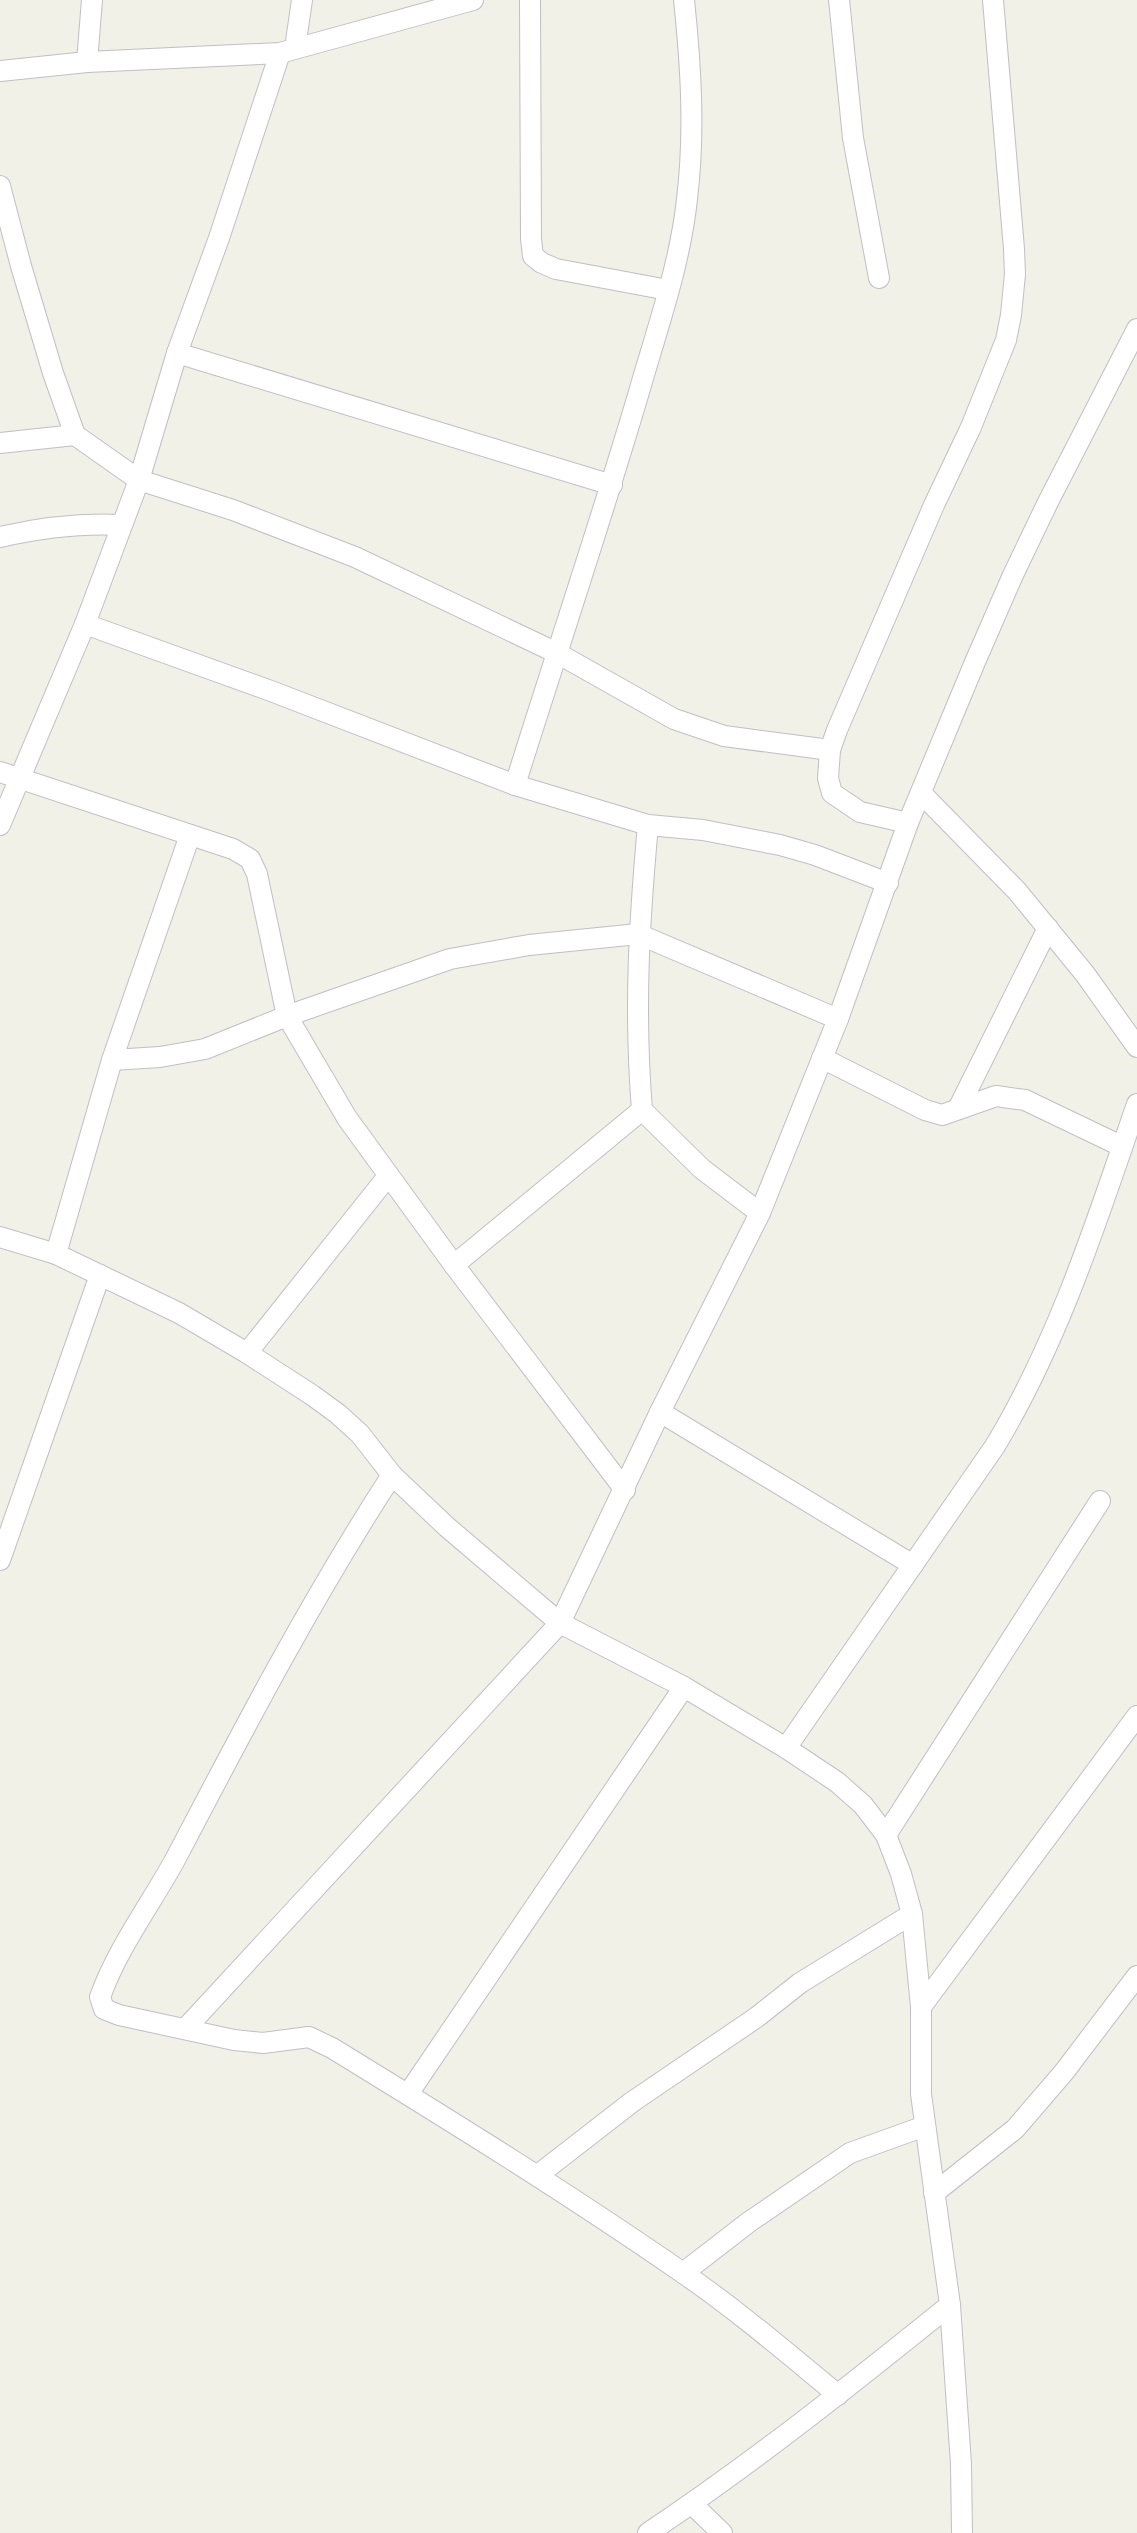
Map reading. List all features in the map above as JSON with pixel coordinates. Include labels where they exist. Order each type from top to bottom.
[{"type":"street","points":[[87,62],[92,0]]},
{"type":"street","points":[[0,825],[85,624],[120,525],[139,480],[178,353],[288,51],[302,0]]},
{"type":"street","points":[[0,71],[87,62],[288,51],[473,0]]},
{"type":"street","points":[[530,0],[531,239],[533,256],[542,264],[556,269],[668,290]]},
{"type":"street","points":[[515,785],[612,485],[668,290],[687,202],[691,76],[684,0]]},
{"type":"street","points":[[839,0],[853,138],[879,278]]},
{"type":"street","points":[[908,824],[860,812],[832,793],[828,778],[830,750],[854,686],[971,427],[1006,340],[1016,274],[993,0]]},
{"type":"street","points":[[0,186],[20,266],[53,373],[75,435],[139,480],[233,510],[355,557],[557,653],[674,719],[732,737],[830,750]]},
{"type":"street","points":[[186,2028],[560,1623],[625,1490],[660,1412],[760,1213],[838,1019],[908,824],[1013,575],[1068,462],[1137,329]]},
{"type":"street","points":[[178,353],[612,485]]},
{"type":"street","points":[[0,443],[75,435]]},
{"type":"street","points":[[0,537],[30,530],[86,524],[120,525]]},
{"type":"street","points":[[85,624],[280,694],[515,785],[648,825],[703,830],[761,841],[815,855],[888,883]]},
{"type":"street","points":[[0,772],[233,849],[250,858],[257,874],[287,1016],[348,1118],[388,1176],[454,1266],[625,1490]]},
{"type":"street","points":[[921,793],[999,872],[1048,928],[1085,974],[1137,1047]]},
{"type":"street","points":[[648,825],[638,934],[637,1050],[642,1110],[702,1169],[760,1213]]},
{"type":"street","points":[[56,1254],[112,1060],[190,835]]},
{"type":"street","points":[[958,1109],[1048,928]]},
{"type":"street","points":[[112,1060],[160,1057],[205,1049],[287,1016],[425,966],[474,953],[529,945],[638,934],[838,1019]]},
{"type":"street","points":[[822,1058],[925,1110],[942,1114],[996,1096],[1010,1096],[1025,1100],[1122,1146]]},
{"type":"street","points":[[786,1748],[995,1446],[1033,1380],[1072,1285],[1136,1108]]},
{"type":"street","points":[[454,1266],[642,1110]]},
{"type":"street","points":[[247,1353],[388,1176]]},
{"type":"street","points":[[0,1237],[56,1254],[179,1313],[247,1353],[338,1414],[360,1434],[392,1475],[447,1527],[560,1623],[684,1687],[786,1748],[843,1788],[863,1805],[886,1835],[901,1874],[912,1914],[921,2007],[921,2094],[950,2305],[961,2464],[962,2533]]},
{"type":"street","points":[[0,1560],[100,1275]]},
{"type":"street","points":[[660,1412],[913,1564]]},
{"type":"street","points":[[392,1475],[343,1550],[234,1746],[159,1890],[125,1943],[100,1997],[104,2008],[119,2015],[186,2028],[234,2040],[263,2043],[309,2037],[332,2048],[538,2174],[684,2273],[749,2322],[838,2395]]},
{"type":"street","points":[[886,1835],[1100,1501]]},
{"type":"street","points":[[408,2094],[684,1687]]},
{"type":"street","points":[[921,2007],[1137,1716]]},
{"type":"street","points":[[538,2174],[632,2102],[757,2016],[800,1983],[912,1914]]},
{"type":"street","points":[[934,2193],[1015,2129],[1064,2072],[1137,1976]]},
{"type":"street","points":[[684,2273],[749,2222],[850,2153],[925,2126]]},
{"type":"street","points":[[648,2533],[692,2504],[838,2395],[950,2305]]},
{"type":"street","points":[[692,2504],[722,2533]]}]
